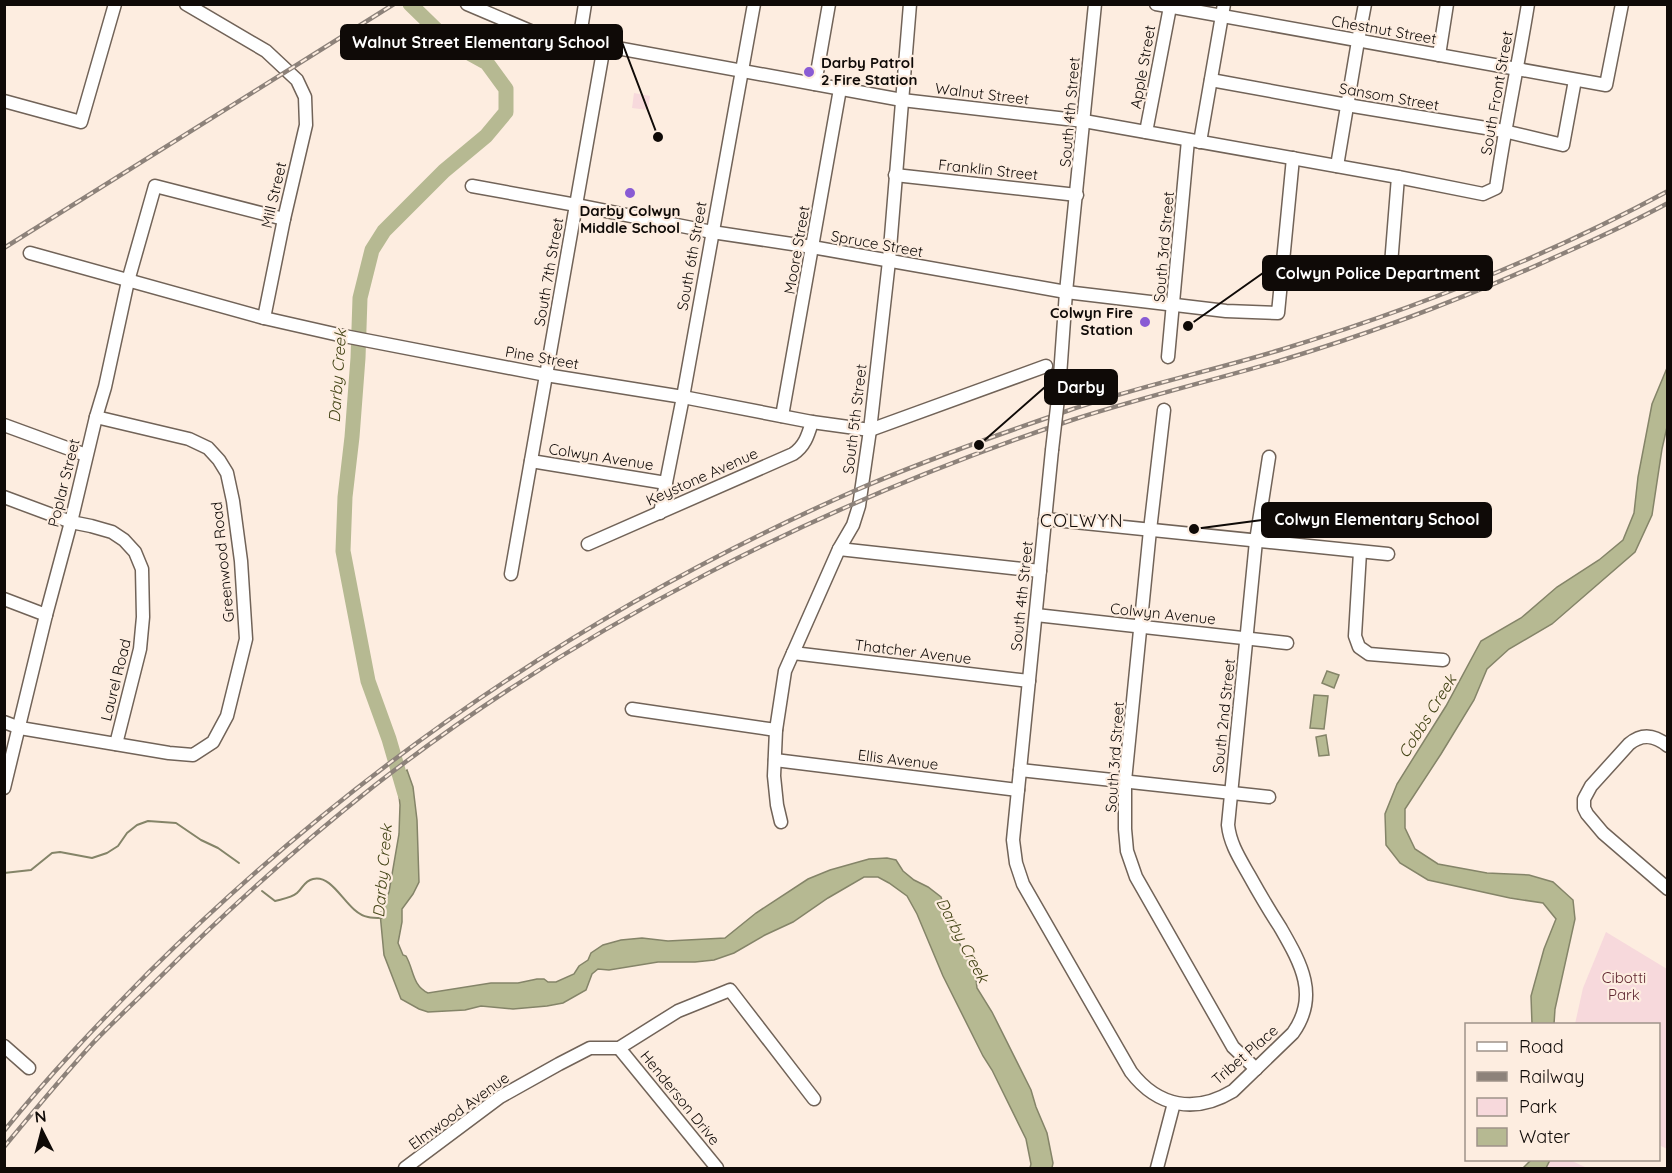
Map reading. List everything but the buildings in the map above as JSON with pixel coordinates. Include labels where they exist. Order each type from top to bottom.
[{"type":"street","points":[[4,101],[81,122],[114,4]]},
{"type":"street","name":"Mill Street","points":[[186,4],[266,51],[297,80],[304,97],[306,125],[264,318]]},
{"type":"street","name":"Walnut Street","points":[[467,4],[535,33],[840,89],[902,100],[1084,121],[1483,194],[1496,188]]},
{"type":"street","points":[[579,42],[585,4]]},
{"type":"street","name":"South 6th Street","points":[[660,513],[754,4]]},
{"type":"street","points":[[815,84],[829,4]]},
{"type":"street","name":"South 5th Street","points":[[781,822],[775,792],[775,760],[776,730],[785,671],[839,549],[853,525],[859,506],[889,261],[910,4]]},
{"type":"street","name":"South 4th Street","points":[[1095,4],[1013,849],[1023,884],[1131,1072],[1145,1088],[1174,1103]]},
{"type":"street","name":"Chestnut Street","points":[[1156,4],[1223,10],[1358,41],[1606,85],[1622,4]]},
{"type":"street","points":[[1337,166],[1365,4]]},
{"type":"street","points":[[1439,56],[1448,4]]},
{"type":"street","name":"South Front Street","points":[[1496,188],[1504,131],[1518,69],[1528,4]]},
{"type":"street","name":"Apple Street","points":[[1146,132],[1170,7]]},
{"type":"street","name":"South 3rd Street","points":[[1168,357],[1194,141],[1211,80],[1223,10]]},
{"type":"street","name":"South 7th Street","points":[[511,574],[604,46]]},
{"type":"street","name":"Sansom Street","points":[[1211,80],[1504,131],[1563,145],[1575,80]]},
{"type":"street","name":"Moore Street","points":[[782,416],[840,89]]},
{"type":"street","name":"Spruce Street","points":[[472,186],[712,232],[812,247],[1066,292],[1226,311],[1278,313],[1293,158]]},
{"type":"street","name":"Franklin Street","points":[[895,175],[1077,195]]},
{"type":"street","points":[[1390,277],[1398,177]]},
{"type":"street","name":"Poplar Street","points":[[4,788],[86,455],[105,387],[128,281],[156,186],[284,219]]},
{"type":"street","name":"Pine Street","points":[[30,253],[264,318],[339,335],[546,375],[870,430],[1046,366]]},
{"type":"street","name":"South 3rd Street","points":[[1164,411],[1125,782],[1127,851],[1136,877],[1233,1047],[1256,1070]]},
{"type":"street","name":"Greenwood Road","points":[[4,722],[20,728],[169,753],[193,754],[213,742],[227,716],[246,639],[241,561],[233,501],[226,473],[219,460],[207,448],[189,438],[96,417]]},
{"type":"street","name":"Keystone Avenue","points":[[588,544],[793,454],[807,440],[813,422]]},
{"type":"street","points":[[4,425],[86,455]]},
{"type":"street","name":"South 2nd Street","points":[[1269,457],[1256,541],[1228,825],[1234,848],[1299,961]]},
{"type":"street","name":"Colwyn Avenue","points":[[531,461],[666,483]]},
{"type":"street","name":"Laurel Road","points":[[4,497],[71,522],[112,532],[124,540],[135,552],[142,569],[143,633],[116,744]]},
{"type":"street","points":[[1045,519],[1388,554]]},
{"type":"street","points":[[839,549],[1040,571]]},
{"type":"street","points":[[1360,552],[1355,636],[1359,647],[1369,654],[1443,660]]},
{"type":"street","points":[[4,599],[46,615]]},
{"type":"street","name":"Colwyn Avenue","points":[[1036,615],[1287,643]]},
{"type":"street","name":"Thatcher Avenue","points":[[793,653],[1029,681]]},
{"type":"street","points":[[632,709],[776,730]]},
{"type":"street","points":[[1668,746],[1656,738],[1641,737],[1629,744],[1591,786],[1584,800],[1587,814],[1603,833],[1668,889]]},
{"type":"street","name":"Ellis Avenue","points":[[775,760],[1018,790]]},
{"type":"street","points":[[1020,770],[1269,797]]},
{"type":"street","name":"Tribet Place","points":[[1174,1103],[1198,1104],[1221,1098],[1233,1091],[1293,1034],[1302,1017],[1306,989],[1299,961]]},
{"type":"street","points":[[619,1048],[678,1011],[729,990],[814,1099]]},
{"type":"street","points":[[4,1046],[29,1068]]},
{"type":"street","name":"Elmwood Avenue","points":[[405,1168],[500,1097],[590,1048],[619,1048]]},
{"type":"street","name":"Henderson Drive","points":[[619,1048],[717,1168]]},
{"type":"street","points":[[1157,1168],[1174,1103]]},
{"type":"green space","points":[[634,93],[650,96],[648,110],[632,108]]},
{"type":"green space","name":"Cibotti Park","points":[[1606,932],[1667,969],[1667,1149],[1660,1146],[1660,1023],[1575,1023],[1583,988]]},
{"type":"green space","points":[[1545,1161],[1572,1161],[1587,1168],[1540,1168]]},
{"type":"water","points":[[1667,368],[1667,427],[1652,515],[1635,552],[1552,624],[1509,649],[1487,669],[1474,700],[1405,809],[1405,828],[1415,849],[1438,864],[1487,873],[1529,875],[1553,882],[1573,900],[1575,919],[1555,1009],[1554,1023],[1532,1023],[1531,996],[1544,949],[1556,919],[1543,903],[1428,880],[1400,863],[1386,845],[1385,814],[1397,784],[1446,706],[1481,641],[1521,618],[1557,587],[1599,560],[1623,540],[1634,513],[1638,477],[1652,404]]},
{"type":"water","points":[[1327,671],[1339,675],[1334,688],[1322,683]]},
{"type":"water","points":[[1314,695],[1328,696],[1324,729],[1310,728]]},
{"type":"water","points":[[1326,735],[1329,755],[1319,756],[1316,737]]},
{"type":"water","points":[[407,770],[413,787],[417,820],[419,882],[402,909],[398,943],[403,955],[409,961],[419,986],[428,993],[491,983],[518,983],[537,979],[556,982],[574,974],[579,966],[588,960],[591,953],[603,945],[621,940],[642,938],[668,941],[725,938],[756,913],[808,879],[869,859],[896,860],[903,871],[941,897],[951,929],[964,951],[974,962],[977,988],[992,1012],[1031,1090],[1047,1133],[1052,1168],[1030,1168],[1026,1139],[943,976],[917,914],[907,896],[878,877],[864,877],[793,922],[734,953],[714,960],[658,962],[609,970],[598,969],[592,974],[586,990],[563,1003],[513,1009],[481,1006],[465,1010],[428,1012],[401,999],[384,955],[380,913],[389,892],[399,834],[400,805],[397,778]]},
{"type":"water","points":[[1530,1161],[1550,1161],[1546,1168],[1523,1168]]},
{"type":"waterway","name":"Darby Creek","points":[[405,794],[389,739],[368,681],[343,551],[345,497],[358,358],[360,298],[372,250],[384,231],[444,171],[486,136],[506,112],[506,89],[487,63],[449,42],[410,4]]},
{"type":"waterway","points":[[4,873],[31,870],[52,853],[60,852],[92,858],[107,853],[118,846],[127,833],[137,825],[148,821],[176,823],[239,863]]},
{"type":"waterway","points":[[262,891],[275,901],[295,895],[310,880],[321,879],[328,882],[360,914],[382,918]]},
{"type":"railway","points":[[4,248],[394,4]]},
{"type":"railway","points":[[4,1131],[56,1070],[149,972],[227,898],[308,827],[392,761],[479,699],[569,641],[661,587],[756,537],[906,469],[1091,403],[1280,350],[1380,317],[1526,260],[1668,191]]},
{"type":"railway","points":[[4,1147],[101,1035],[208,930],[317,832],[453,727],[536,672],[621,621],[708,573],[887,489],[1072,420],[1279,361],[1387,325],[1458,299],[1615,230],[1668,203]]},
{"type":"place","name":"Darby Patrol 2 Fire Station","points":[[809,72]]},
{"type":"place","name":"Walnut Street Elementary School","points":[[658,137]]},
{"type":"place","name":"Darby Colwyn Middle School","points":[[630,193]]},
{"type":"place","name":"Colwyn Fire Station","points":[[1145,322]]},
{"type":"place","name":"Colwyn Police Department","points":[[1188,326]]},
{"type":"place","name":"Darby","points":[[979,445]]},
{"type":"place","name":"Colwyn Elementary School","points":[[1194,529]]},
{"type":"district","name":"COLWYN","points":[[1082,521]]},
{"type":"water label","name":"Cobbs Creek","points":[[1427,716]]}]
